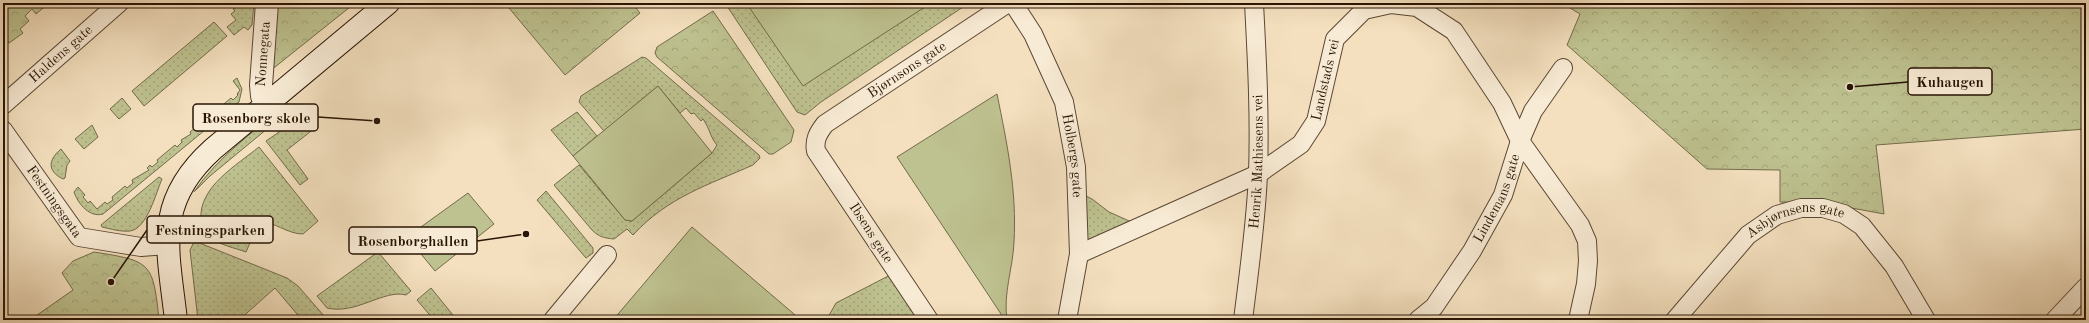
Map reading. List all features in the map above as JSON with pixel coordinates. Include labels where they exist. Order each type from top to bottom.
[{"type":"main road","name":"Nonnegata","points":[[266,105],[262,96],[261,85],[267,3]]},
{"type":"main road","points":[[176,320],[167,245],[167,229],[187,175],[266,105],[388,3]]},
{"type":"street","name":"Haldens gate","points":[[3,105],[119,3]]},
{"type":"street","name":"Bjørnsons gate","points":[[815,145],[818,133],[825,124],[1008,3]]},
{"type":"street","name":"Holbergs gate","points":[[1013,3],[1033,34],[1064,102],[1076,167],[1079,254],[1066,320]]},
{"type":"street","name":"Henrik Mathiesens vei","points":[[1243,320],[1252,250],[1258,174],[1258,74],[1254,3]]},
{"type":"street","name":"Landstads vei","points":[[1079,254],[1258,174],[1301,144],[1316,122],[1335,39],[1364,10],[1391,4],[1417,7],[1454,31],[1502,103],[1520,141],[1580,225],[1586,241],[1588,261],[1586,284],[1578,320]]},
{"type":"street","name":"Lindemans gate","points":[[1418,320],[1434,307],[1472,251],[1503,195],[1520,141],[1532,111],[1563,68]]},
{"type":"street","name":"Festningsgata","points":[[3,130],[79,237],[140,247],[167,245]]},
{"type":"street","name":"Ibsens gate","points":[[815,145],[816,151],[929,320]]},
{"type":"street","name":"Asbjørnsens gate","points":[[1675,320],[1748,235],[1777,215],[1801,208],[1823,208],[1844,214],[1862,226],[1894,266],[1926,320]]},
{"type":"street","points":[[553,320],[607,255]]},
{"type":"street","points":[[2055,320],[2086,287]]},
{"type":"green space","points":[[11,3],[49,3],[36,14],[32,9],[25,16],[29,21],[20,29],[23,33],[9,43],[3,35],[3,9]]},
{"type":"green space","points":[[241,3],[254,3],[252,25],[248,30],[244,27],[234,35],[227,27],[236,20],[231,14],[235,11],[233,9]]},
{"type":"green space","points":[[276,3],[355,3],[270,71]]},
{"type":"green space","points":[[515,3],[632,3],[640,13],[565,75],[509,8]]},
{"type":"green space","points":[[732,3],[969,3],[821,102],[805,115],[797,112],[727,6]]},
{"type":"green space","points":[[755,3],[931,3],[803,86],[749,7]]},
{"type":"green space","points":[[1562,3],[2086,3],[2086,129],[1876,145],[1884,214],[1830,204],[1780,202],[1780,170],[1707,169],[1567,45],[1580,14]]},
{"type":"green space","points":[[713,11],[794,130],[791,142],[773,154],[769,154],[657,57],[655,53],[657,47]]},
{"type":"green space","points":[[214,22],[227,36],[144,106],[132,91]]},
{"type":"green space","points":[[642,57],[646,58],[759,155],[760,158],[753,165],[704,186],[674,201],[646,222],[633,235],[627,229],[614,239],[607,238],[599,236],[592,230],[554,185],[579,165],[625,220],[632,221],[712,153],[717,145],[703,119],[701,121],[694,113],[691,114],[686,108],[680,113],[658,86],[604,131],[579,102],[581,96]]},
{"type":"green space","points":[[237,78],[242,89],[239,102],[103,214],[98,215],[89,212],[78,201],[74,192],[78,187],[85,195],[83,197],[88,203],[90,201],[97,209],[105,202],[107,204],[113,200],[112,197],[125,186],[127,188],[133,183],[132,180],[149,170],[147,168],[150,165],[152,167],[158,162],[157,160],[175,145],[177,147],[182,142],[181,140],[191,134],[190,132],[201,123],[203,125],[209,120],[207,118],[231,98],[233,100],[238,95],[237,94],[240,90],[233,81]]},
{"type":"green space","points":[[658,86],[712,153],[632,221],[625,220],[573,156]]},
{"type":"green space","points":[[997,94],[1008,149],[1013,186],[1015,223],[1013,252],[1006,300],[1007,320],[1005,320],[897,157]]},
{"type":"green space","points":[[122,98],[131,109],[119,119],[110,109]]},
{"type":"green space","points":[[296,105],[210,176],[194,192],[213,168],[248,136],[284,106]]},
{"type":"green space","points":[[577,112],[597,136],[573,156],[551,130]]},
{"type":"green space","points":[[304,115],[315,128],[287,150],[308,179],[300,185],[266,141]]},
{"type":"green space","points":[[92,125],[98,137],[84,149],[75,139]]},
{"type":"green space","points":[[259,147],[318,221],[303,234],[291,232],[270,223],[259,222],[246,252],[223,244],[207,234],[201,223],[202,208],[212,187],[230,169]]},
{"type":"green space","points":[[61,149],[70,161],[67,165],[65,178],[63,179],[54,172],[51,165],[54,157]]},
{"type":"green space","points":[[159,177],[162,179],[150,210],[136,229],[123,231],[102,227],[101,225]]},
{"type":"green space","points":[[546,191],[593,248],[593,253],[586,258],[537,200]]},
{"type":"green space","points":[[1076,191],[1092,199],[1109,212],[1136,224],[1079,254]]},
{"type":"green space","points":[[468,193],[494,224],[435,271],[407,237]]},
{"type":"green space","points":[[692,227],[801,320],[613,320]]},
{"type":"green space","points":[[194,242],[287,278],[298,286],[325,317],[321,320],[302,320],[275,288],[239,320],[198,320],[190,250]]},
{"type":"green space","points":[[94,252],[127,258],[138,262],[146,268],[151,275],[154,286],[159,320],[30,320],[73,290],[62,273],[73,261]]},
{"type":"green space","points":[[378,252],[411,291],[406,295],[388,295],[348,308],[327,308],[317,296]]},
{"type":"green space","points":[[896,272],[929,320],[827,319],[836,303]]},
{"type":"green space","points":[[431,288],[457,320],[434,320],[417,300]]},
{"type":"place","name":"Kuhaugen","points":[[1850,87]]},
{"type":"place","name":"Rosenborg skole","points":[[377,121]]},
{"type":"place","name":"Rosenborghallen","points":[[526,234]]},
{"type":"place","name":"Festningsparken","points":[[111,282]]}]
